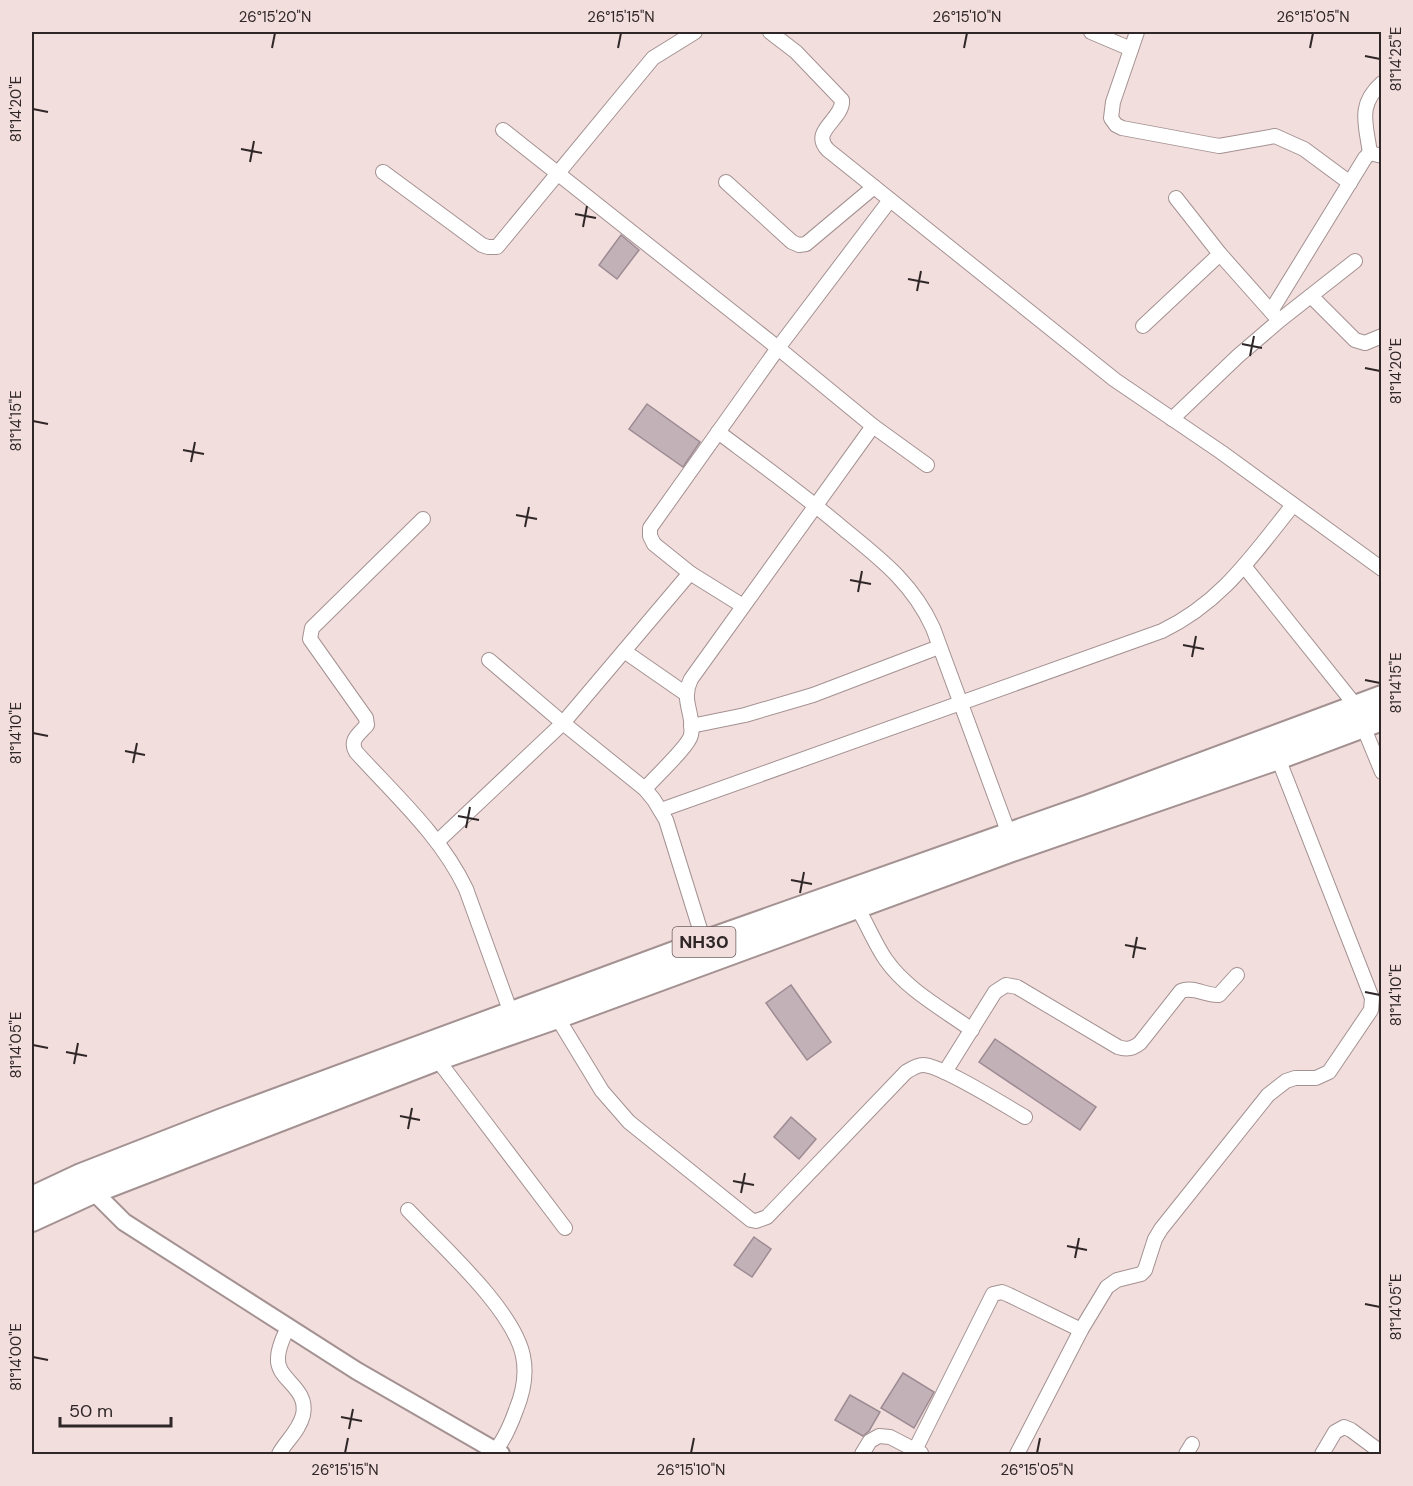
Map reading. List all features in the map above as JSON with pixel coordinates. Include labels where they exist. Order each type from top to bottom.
[{"type":"highway","name":"NH30","points":[[87,1183],[557,1017],[1012,850],[1278,758],[1367,717],[1382,697]]},
{"type":"highway","name":"NH30","points":[[34,1206],[222,1120],[704,942],[1008,834],[1367,717]]},
{"type":"street","points":[[383,172],[482,244],[492,248],[502,243],[653,58],[695,32]]},
{"type":"street","points":[[770,32],[796,52],[842,100],[840,111],[823,133],[822,142],[828,150],[1115,380],[1382,569]]},
{"type":"street","points":[[1090,32],[1131,49]]},
{"type":"street","points":[[1137,32],[1113,102],[1111,118],[1116,125],[1219,146],[1275,136],[1304,149],[1350,183]]},
{"type":"street","points":[[1172,419],[1238,356],[1275,316],[1350,183],[1376,155],[1365,119],[1366,104],[1369,96],[1382,83]]},
{"type":"street","points":[[503,130],[873,426],[927,465]]},
{"type":"street","points":[[726,182],[798,245],[806,244],[874,187]]},
{"type":"street","points":[[1176,198],[1220,254],[1275,316]]},
{"type":"street","points":[[743,606],[690,573],[654,544],[650,536],[650,528],[778,348],[890,200]]},
{"type":"street","points":[[1143,326],[1220,254]]},
{"type":"street","points":[[1275,316],[1311,296],[1355,261]]},
{"type":"street","points":[[1311,296],[1355,340],[1365,343],[1382,336]]},
{"type":"street","points":[[645,789],[690,738],[691,726],[686,694],[691,679],[873,426]]},
{"type":"street","points":[[718,432],[816,505],[886,564],[906,584],[923,607],[1008,834]]},
{"type":"street","points":[[661,810],[1162,632],[1206,605],[1232,581],[1293,505]]},
{"type":"street","points":[[423,519],[312,628],[310,639],[366,718],[367,725],[352,745],[356,752],[438,841],[459,873],[511,1013]]},
{"type":"street","points":[[1244,566],[1367,717],[1382,772]]},
{"type":"street","points":[[438,841],[562,723],[690,573]]},
{"type":"street","points":[[691,726],[745,715],[813,695],[939,647]]},
{"type":"street","points":[[624,651],[686,694]]},
{"type":"street","points":[[489,660],[562,723],[645,789],[661,810],[704,942]]},
{"type":"street","points":[[1017,1455],[1081,1330],[1111,1283],[1141,1274],[1145,1270],[1155,1239],[1161,1229],[1268,1095],[1286,1081],[1295,1078],[1316,1078],[1329,1072],[1371,1010],[1371,998],[1278,758]]},
{"type":"street","points":[[857,907],[886,960],[899,975],[925,997],[972,1029]]},
{"type":"street","points":[[945,1072],[995,992],[1001,987],[1017,987],[1118,1047],[1131,1048],[1140,1043],[1181,991],[1188,989],[1219,995],[1237,975]]},
{"type":"street","points":[[557,1017],[602,1091],[629,1122],[745,1217],[756,1221],[767,1216],[906,1072],[922,1065],[945,1072],[1025,1117]]},
{"type":"street","points":[[437,1059],[565,1228]]},
{"type":"street","points":[[87,1183],[124,1222],[357,1371],[496,1454],[522,1393],[525,1375],[518,1340],[506,1317],[484,1290],[408,1210]]},
{"type":"street","points":[[862,1455],[870,1441],[879,1436],[890,1437],[919,1452],[993,1294],[1002,1292],[1081,1330]]},
{"type":"street","points":[[279,1455],[299,1424],[304,1408],[302,1396],[278,1362],[280,1348],[288,1327]]},
{"type":"street","points":[[1322,1455],[1335,1432],[1344,1427],[1352,1430],[1382,1453]]},
{"type":"building","points":[[621,235],[639,250],[617,279],[599,265]]},
{"type":"building","points":[[647,404],[700,442],[683,467],[629,429]]},
{"type":"building","points":[[791,985],[831,1042],[807,1060],[766,1003]]},
{"type":"building","points":[[995,1039],[1096,1107],[1080,1130],[979,1062]]},
{"type":"building","points":[[791,1117],[816,1139],[799,1159],[774,1137]]},
{"type":"building","points":[[754,1237],[771,1249],[752,1277],[734,1265]]},
{"type":"building","points":[[903,1373],[934,1392],[914,1428],[881,1408]]},
{"type":"building","points":[[850,1395],[880,1412],[869,1431],[863,1436],[835,1420]]}]
